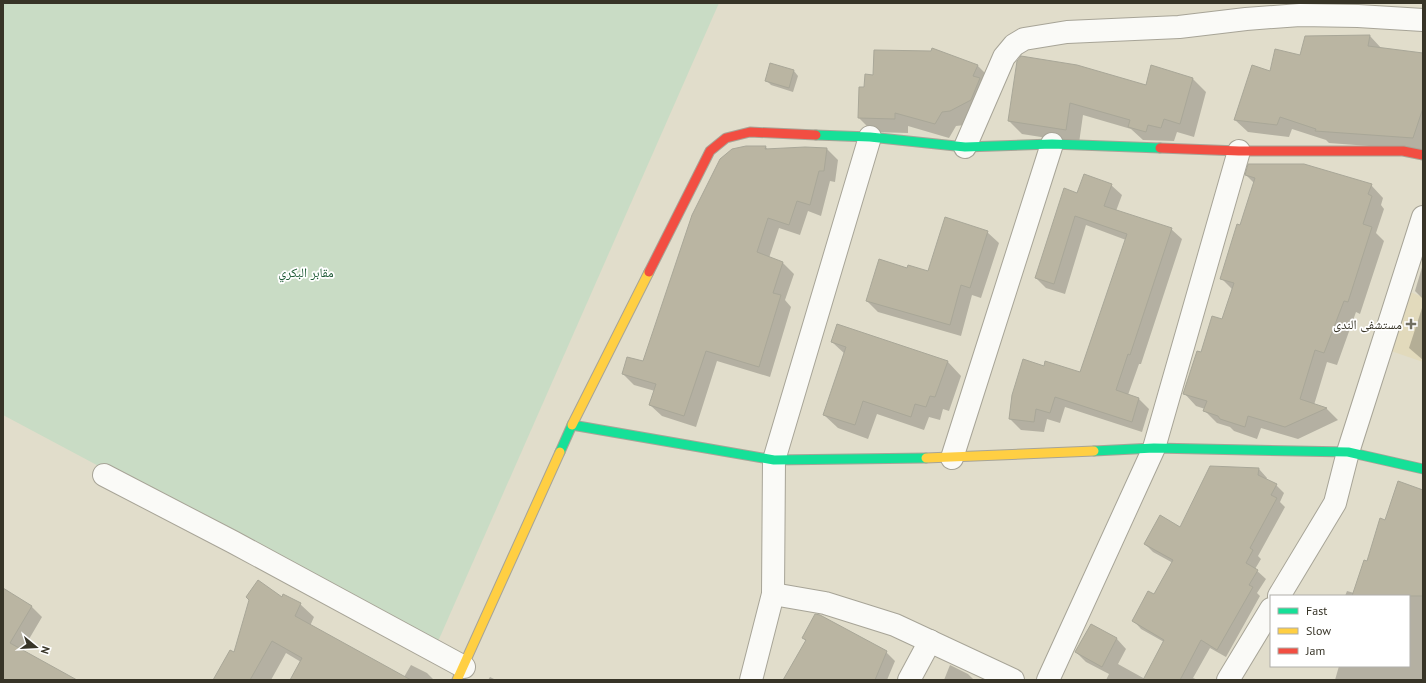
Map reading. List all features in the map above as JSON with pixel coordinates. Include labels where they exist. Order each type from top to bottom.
[{"type":"street","points":[[965,147],[1004,57],[1014,45],[1024,39],[1067,32],[1179,27],[1246,19],[1300,15],[1358,16],[1423,20]]},
{"type":"street","points":[[104,475],[233,542],[460,674],[572,425],[710,151],[726,138],[750,132],[870,137],[965,147],[1052,144],[1239,151],[1403,151],[1423,155]]},
{"type":"street","points":[[751,680],[773,594],[774,460],[870,137]]},
{"type":"street","points":[[952,458],[1052,144]]},
{"type":"street","points":[[1048,680],[1154,448],[1239,151]]},
{"type":"street","points":[[1280,595],[1335,503],[1348,452],[1423,218]]},
{"type":"street","points":[[572,425],[774,460],[952,458],[1154,448],[1348,452],[1423,469]]},
{"type":"street","points":[[773,594],[826,603],[895,625],[1013,680]]},
{"type":"street","points":[[1228,680],[1270,611]]},
{"type":"street","points":[[910,680],[930,641]]},
{"type":"shaded area","name":"مستشفى الندى","points":[[1410,292],[1423,297],[1423,362],[1391,351]]},
{"type":"green space","name":"مقابر البكري","points":[[3,3],[719,3],[436,646],[3,415]]},
{"type":"building","points":[[1370,35],[1368,46],[1423,53],[1423,108],[1413,138],[1315,131],[1316,129],[1280,117],[1277,125],[1234,120],[1252,65],[1270,71],[1275,49],[1300,55],[1305,36]]},
{"type":"building","points":[[932,48],[978,65],[973,76],[980,78],[971,100],[950,111],[942,112],[935,124],[895,113],[895,119],[858,118],[859,87],[864,87],[865,74],[873,75],[874,50],[931,51]]},
{"type":"building","points":[[1021,56],[1077,65],[1146,85],[1151,65],[1193,78],[1180,124],[1164,119],[1161,128],[1148,125],[1146,132],[1128,127],[1130,120],[1070,103],[1066,130],[1008,121],[1017,61]]},
{"type":"building","points":[[770,63],[794,70],[789,88],[765,81]]},
{"type":"building","points":[[746,146],[766,146],[765,149],[805,147],[827,148],[824,171],[819,171],[810,205],[797,201],[789,225],[768,218],[757,252],[783,262],[773,293],[781,295],[759,367],[706,351],[684,416],[649,405],[656,384],[622,374],[627,357],[643,361],[692,215],[720,159],[732,149]]},
{"type":"building","points":[[1248,164],[1304,164],[1372,184],[1368,194],[1372,196],[1363,224],[1372,227],[1348,302],[1344,301],[1324,353],[1315,350],[1300,399],[1327,408],[1285,427],[1248,416],[1245,427],[1220,419],[1218,416],[1203,411],[1207,401],[1183,394],[1197,351],[1201,352],[1212,316],[1222,319],[1234,283],[1220,279],[1237,224],[1240,225],[1255,178],[1245,175]]},
{"type":"building","points":[[1084,174],[1112,184],[1104,206],[1172,228],[1130,355],[1128,354],[1116,390],[1139,398],[1132,422],[1055,397],[1050,413],[1036,409],[1034,422],[1009,419],[1012,395],[1023,359],[1044,366],[1045,361],[1080,372],[1127,234],[1075,216],[1054,284],[1035,278],[1064,188],[1077,193]]},
{"type":"building","points":[[945,217],[988,231],[970,288],[961,285],[950,325],[866,301],[879,259],[907,268],[908,265],[928,271]]},
{"type":"building","points":[[837,324],[948,361],[935,397],[930,396],[926,407],[915,404],[911,417],[863,401],[855,425],[823,415],[846,347],[831,342]]},
{"type":"building","points":[[1210,466],[1259,468],[1258,475],[1277,484],[1271,495],[1277,498],[1250,548],[1253,550],[1246,563],[1258,570],[1249,585],[1253,587],[1217,650],[1201,640],[1180,680],[1143,680],[1164,640],[1132,621],[1148,591],[1154,594],[1173,560],[1144,544],[1160,515],[1180,527]]},
{"type":"building","points":[[1398,481],[1423,490],[1423,596],[1352,595],[1364,560],[1367,561],[1380,518],[1385,520]]},
{"type":"building","points":[[258,580],[282,597],[283,594],[301,603],[295,616],[411,680],[290,680],[302,658],[272,641],[250,680],[213,680],[230,650],[234,652],[249,600],[246,597]]},
{"type":"building","points":[[3,588],[32,606],[10,643],[77,680],[3,680]]},
{"type":"building","points":[[815,614],[820,615],[887,651],[875,680],[783,680],[806,640],[802,638]]},
{"type":"building","points":[[1091,624],[1117,638],[1102,667],[1075,652]]},
{"type":"traffic: fast","points":[[816,135],[870,137],[965,147],[1052,144],[1160,148]]},
{"type":"traffic: fast","points":[[560,452],[572,425],[774,460],[926,458]]},
{"type":"traffic: fast","points":[[1094,451],[1154,448],[1348,452],[1423,469]]},
{"type":"traffic: slow","points":[[572,425],[649,272]]},
{"type":"traffic: slow","points":[[926,458],[1094,451]]},
{"type":"traffic: slow","points":[[457,680],[560,452]]},
{"type":"traffic: jam","points":[[649,272],[710,151],[726,138],[750,132],[816,135]]},
{"type":"traffic: jam","points":[[1160,148],[1239,151],[1403,151],[1423,155]]},
{"type":"place","name":"مستشفى الندى","points":[[1411,324]]}]
